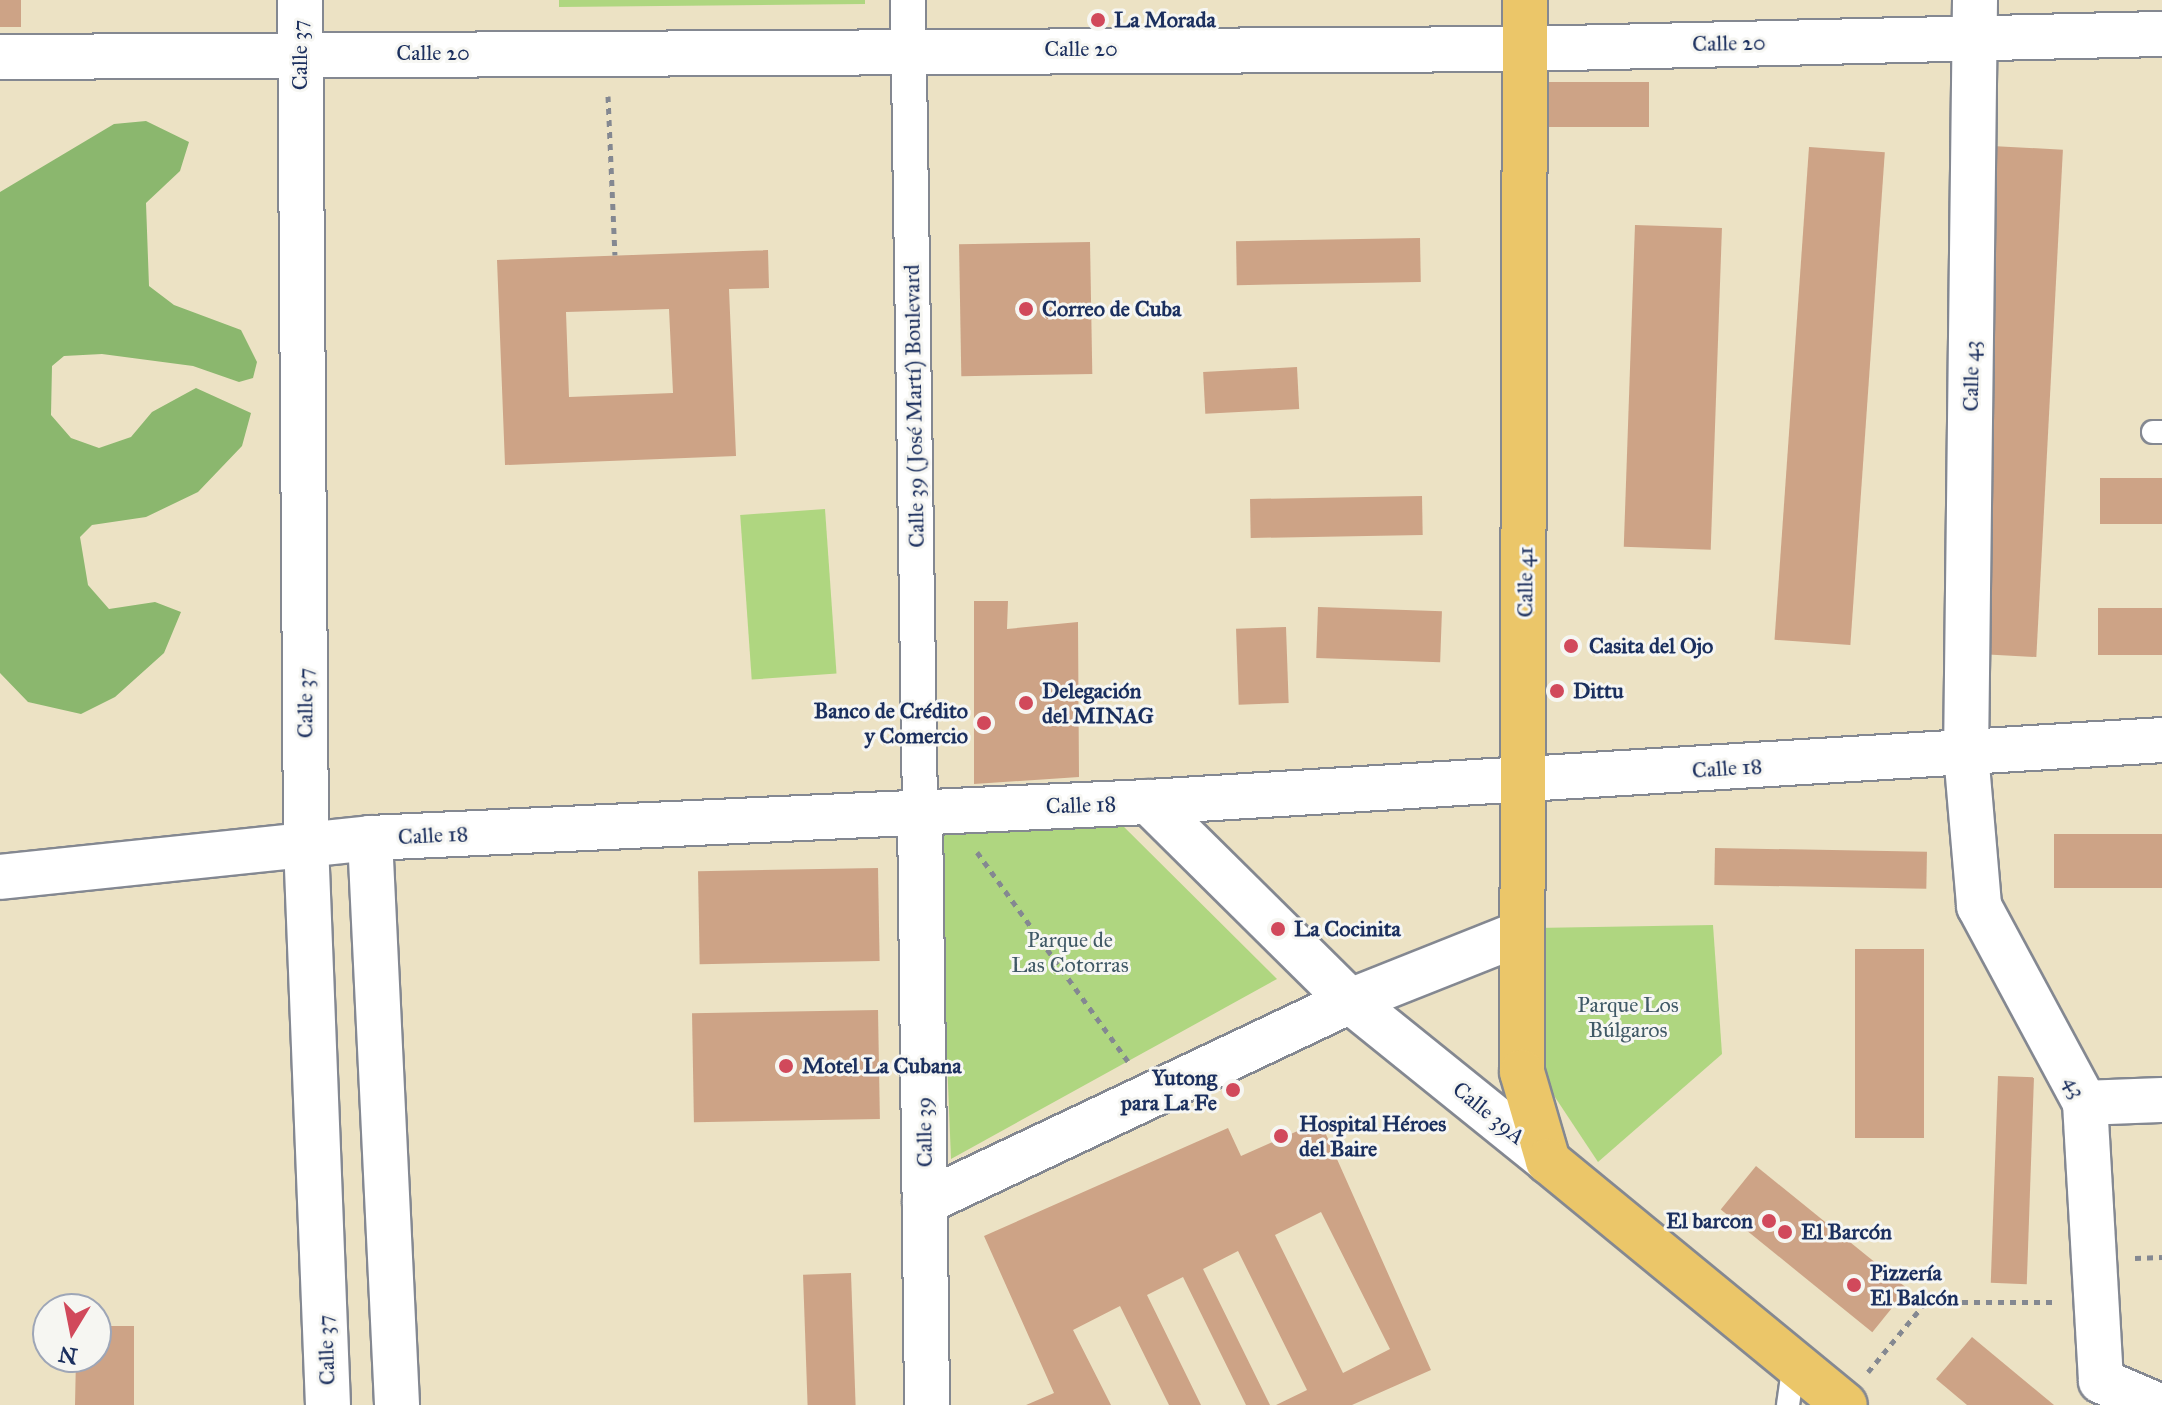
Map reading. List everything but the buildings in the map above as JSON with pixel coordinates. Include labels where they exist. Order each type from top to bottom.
[{"type":"main road","name":"Calle 41","points":[[1525,0],[1526,780],[1518,934],[1522,1072],[1548,1161]]},
{"type":"main road","name":"Calle 39A","points":[[1548,1161],[1791,1384],[1844,1404]]},
{"type":"street","name":"Calle 37","points":[[300,0],[306,843],[328,1405]]},
{"type":"street","name":"Calle 39 (José Martí) Boulevard","points":[[908,0],[933,811]]},
{"type":"street","name":"Calle 20","points":[[0,57],[1524,49],[1975,18],[2162,34]]},
{"type":"street","name":"Calle 43","points":[[1966,753],[1975,18]]},
{"type":"street","name":"Calle 18","points":[[0,877],[370,838],[1149,802],[2162,740]]},
{"type":"street","name":"43","points":[[1966,753],[1979,906],[2085,1103],[2101,1381],[2157,1405]]},
{"type":"street","name":"Calle 39A","points":[[1149,802],[1350,1001],[1548,1161]]},
{"type":"street","name":"Calle 39","points":[[927,1405],[925,1202],[933,811]]},
{"type":"street","points":[[370,838],[397,1405]]},
{"type":"street","points":[[925,1202],[1350,1001],[1518,934]]},
{"type":"street","points":[[2085,1103],[2162,1100]]},
{"type":"path","points":[[607,52],[615,255]]},
{"type":"path","points":[[933,811],[1152,1094]]},
{"type":"path","points":[[1844,1404],[1926,1302],[2098,1302]]},
{"type":"green space","points":[[559,0],[865,0],[865,4],[559,7]]},
{"type":"green space","points":[[146,121],[189,142],[180,171],[146,203],[149,286],[174,305],[241,330],[257,362],[253,378],[239,382],[193,366],[102,354],[64,356],[52,366],[51,415],[71,438],[99,448],[131,437],[152,412],[196,388],[251,413],[242,446],[198,492],[146,517],[92,525],[80,537],[88,585],[109,609],[155,602],[181,612],[164,653],[115,697],[81,714],[28,702],[0,673],[0,192],[114,124]]},
{"type":"green space","points":[[825,509],[837,674],[752,680],[740,515]]},
{"type":"green space","name":"Parque de Las Cotorras","points":[[1115,818],[1277,979],[951,1159],[938,834]]},
{"type":"green space","name":"Parque Los Búlgaros","points":[[1713,925],[1722,1054],[1598,1162],[1539,1073],[1535,928]]},
{"type":"place","name":"La Morada","points":[[1098,20]]},
{"type":"place","name":"Correo de Cuba","points":[[1026,309]]},
{"type":"place","name":"Casita del Ojo","points":[[1571,646]]},
{"type":"place","name":"Dittu","points":[[1557,691]]},
{"type":"place","name":"Delegación del MINAG","points":[[1026,703]]},
{"type":"place","name":"Banco de Crédito y Comercio","points":[[984,723]]},
{"type":"place","name":"La Cocinita","points":[[1278,929]]},
{"type":"place","name":"Motel La Cubana","points":[[786,1066]]},
{"type":"place","name":"Yutong para La Fe","points":[[1233,1090]]},
{"type":"place","name":"Hospital Héroes del Baire","points":[[1281,1136]]},
{"type":"place","name":"El barcon","points":[[1769,1221]]},
{"type":"place","name":"El Barcón","points":[[1785,1232]]},
{"type":"place","name":"Pizzería El Balcón","points":[[1854,1285]]}]
